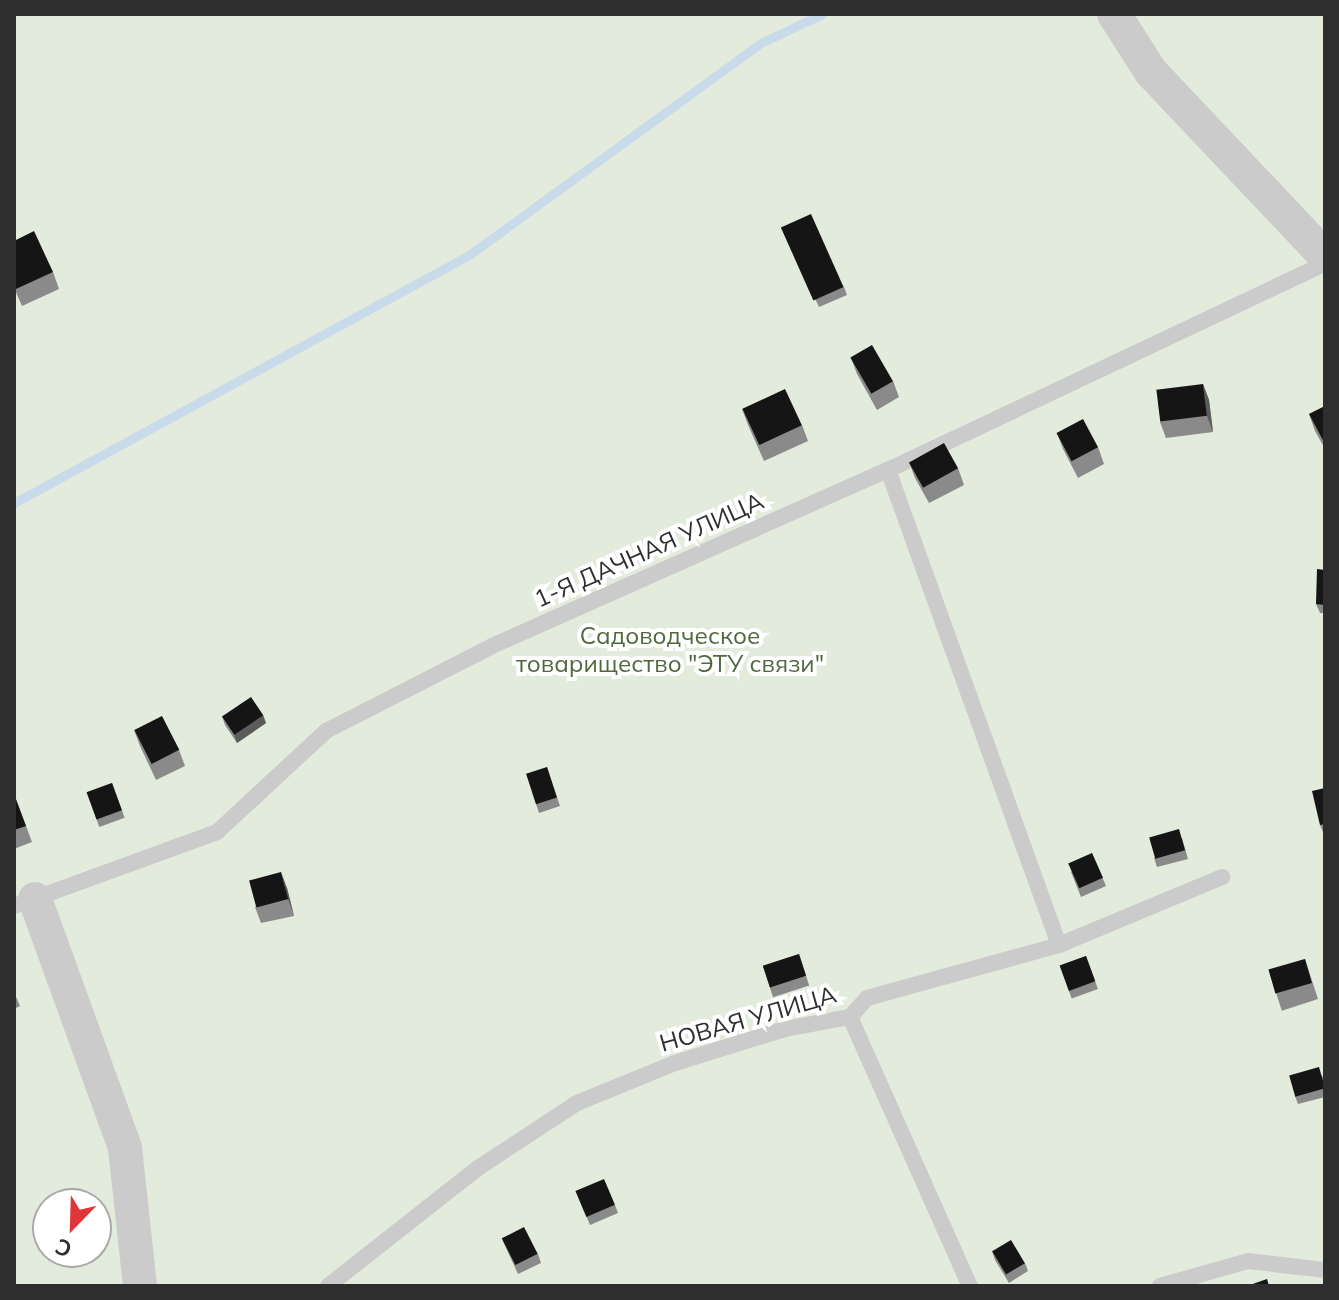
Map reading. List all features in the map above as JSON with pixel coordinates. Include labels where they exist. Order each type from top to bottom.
[{"type":"street","points":[[1114,14],[1151,72],[1325,256]]},
{"type":"street","points":[[24,903],[125,1148],[140,1286]]},
{"type":"lane","name":"1-Я ДАЧНАЯ УЛИЦА","points":[[24,903],[217,832],[326,731],[492,646],[888,470],[1325,263]]},
{"type":"lane","points":[[888,470],[1059,945]]},
{"type":"lane","name":"НОВАЯ УЛИЦА","points":[[328,1286],[478,1168],[577,1103],[675,1063],[785,1029],[850,1017],[867,998],[1059,945],[1222,877]]},
{"type":"lane","points":[[850,1017],[970,1286]]},
{"type":"lane","points":[[1160,1286],[1248,1261],[1325,1270]]},
{"type":"green space","name":"Садоводческое товарищество \"ЭТУ связи\"","points":[[14,14],[1325,14],[1325,1286],[14,1286]]},
{"type":"building","points":[[811,214],[844,287],[813,301],[781,227]]},
{"type":"building","points":[[34,231],[53,272],[16,289],[14,241]]},
{"type":"building","points":[[872,345],[893,381],[871,394],[850,358]]},
{"type":"building","points":[[1203,384],[1207,416],[1160,421],[1156,390]]},
{"type":"building","points":[[785,389],[802,425],[759,445],[742,409]]},
{"type":"building","points":[[1325,406],[1325,444],[1309,414]]},
{"type":"building","points":[[1083,419],[1098,447],[1072,461],[1057,433]]},
{"type":"building","points":[[944,443],[958,468],[923,488],[909,462]]},
{"type":"building","points":[[1317,569],[1325,570],[1325,605],[1316,604]]},
{"type":"building","points":[[251,697],[263,715],[234,735],[222,717]]},
{"type":"building","points":[[162,716],[179,750],[152,764],[134,730]]},
{"type":"building","points":[[547,767],[557,797],[536,804],[526,774]]},
{"type":"building","points":[[112,783],[122,810],[97,819],[87,792]]},
{"type":"building","points":[[1325,788],[1325,824],[1320,825],[1312,791]]},
{"type":"building","points":[[14,794],[26,826],[14,830]]},
{"type":"building","points":[[1179,829],[1185,850],[1155,859],[1149,838]]},
{"type":"building","points":[[1092,853],[1103,878],[1079,888],[1068,864]]},
{"type":"building","points":[[281,872],[288,899],[256,908],[249,881]]},
{"type":"building","points":[[799,954],[806,976],[770,988],[763,966]]},
{"type":"building","points":[[1086,956],[1095,981],[1069,991],[1060,966]]},
{"type":"building","points":[[1305,959],[1312,983],[1275,994],[1268,969]]},
{"type":"building","points":[[1319,1067],[1325,1088],[1295,1097],[1289,1076]]},
{"type":"building","points":[[604,1179],[615,1205],[586,1217],[575,1191]]},
{"type":"building","points":[[524,1227],[538,1254],[515,1265],[502,1238]]},
{"type":"building","points":[[1011,1240],[1025,1263],[1006,1274],[992,1251]]},
{"type":"building","points":[[1267,1279],[1269,1286],[1247,1286]]},
{"type":"waterway","points":[[14,503],[469,255],[761,43],[822,14]]}]
